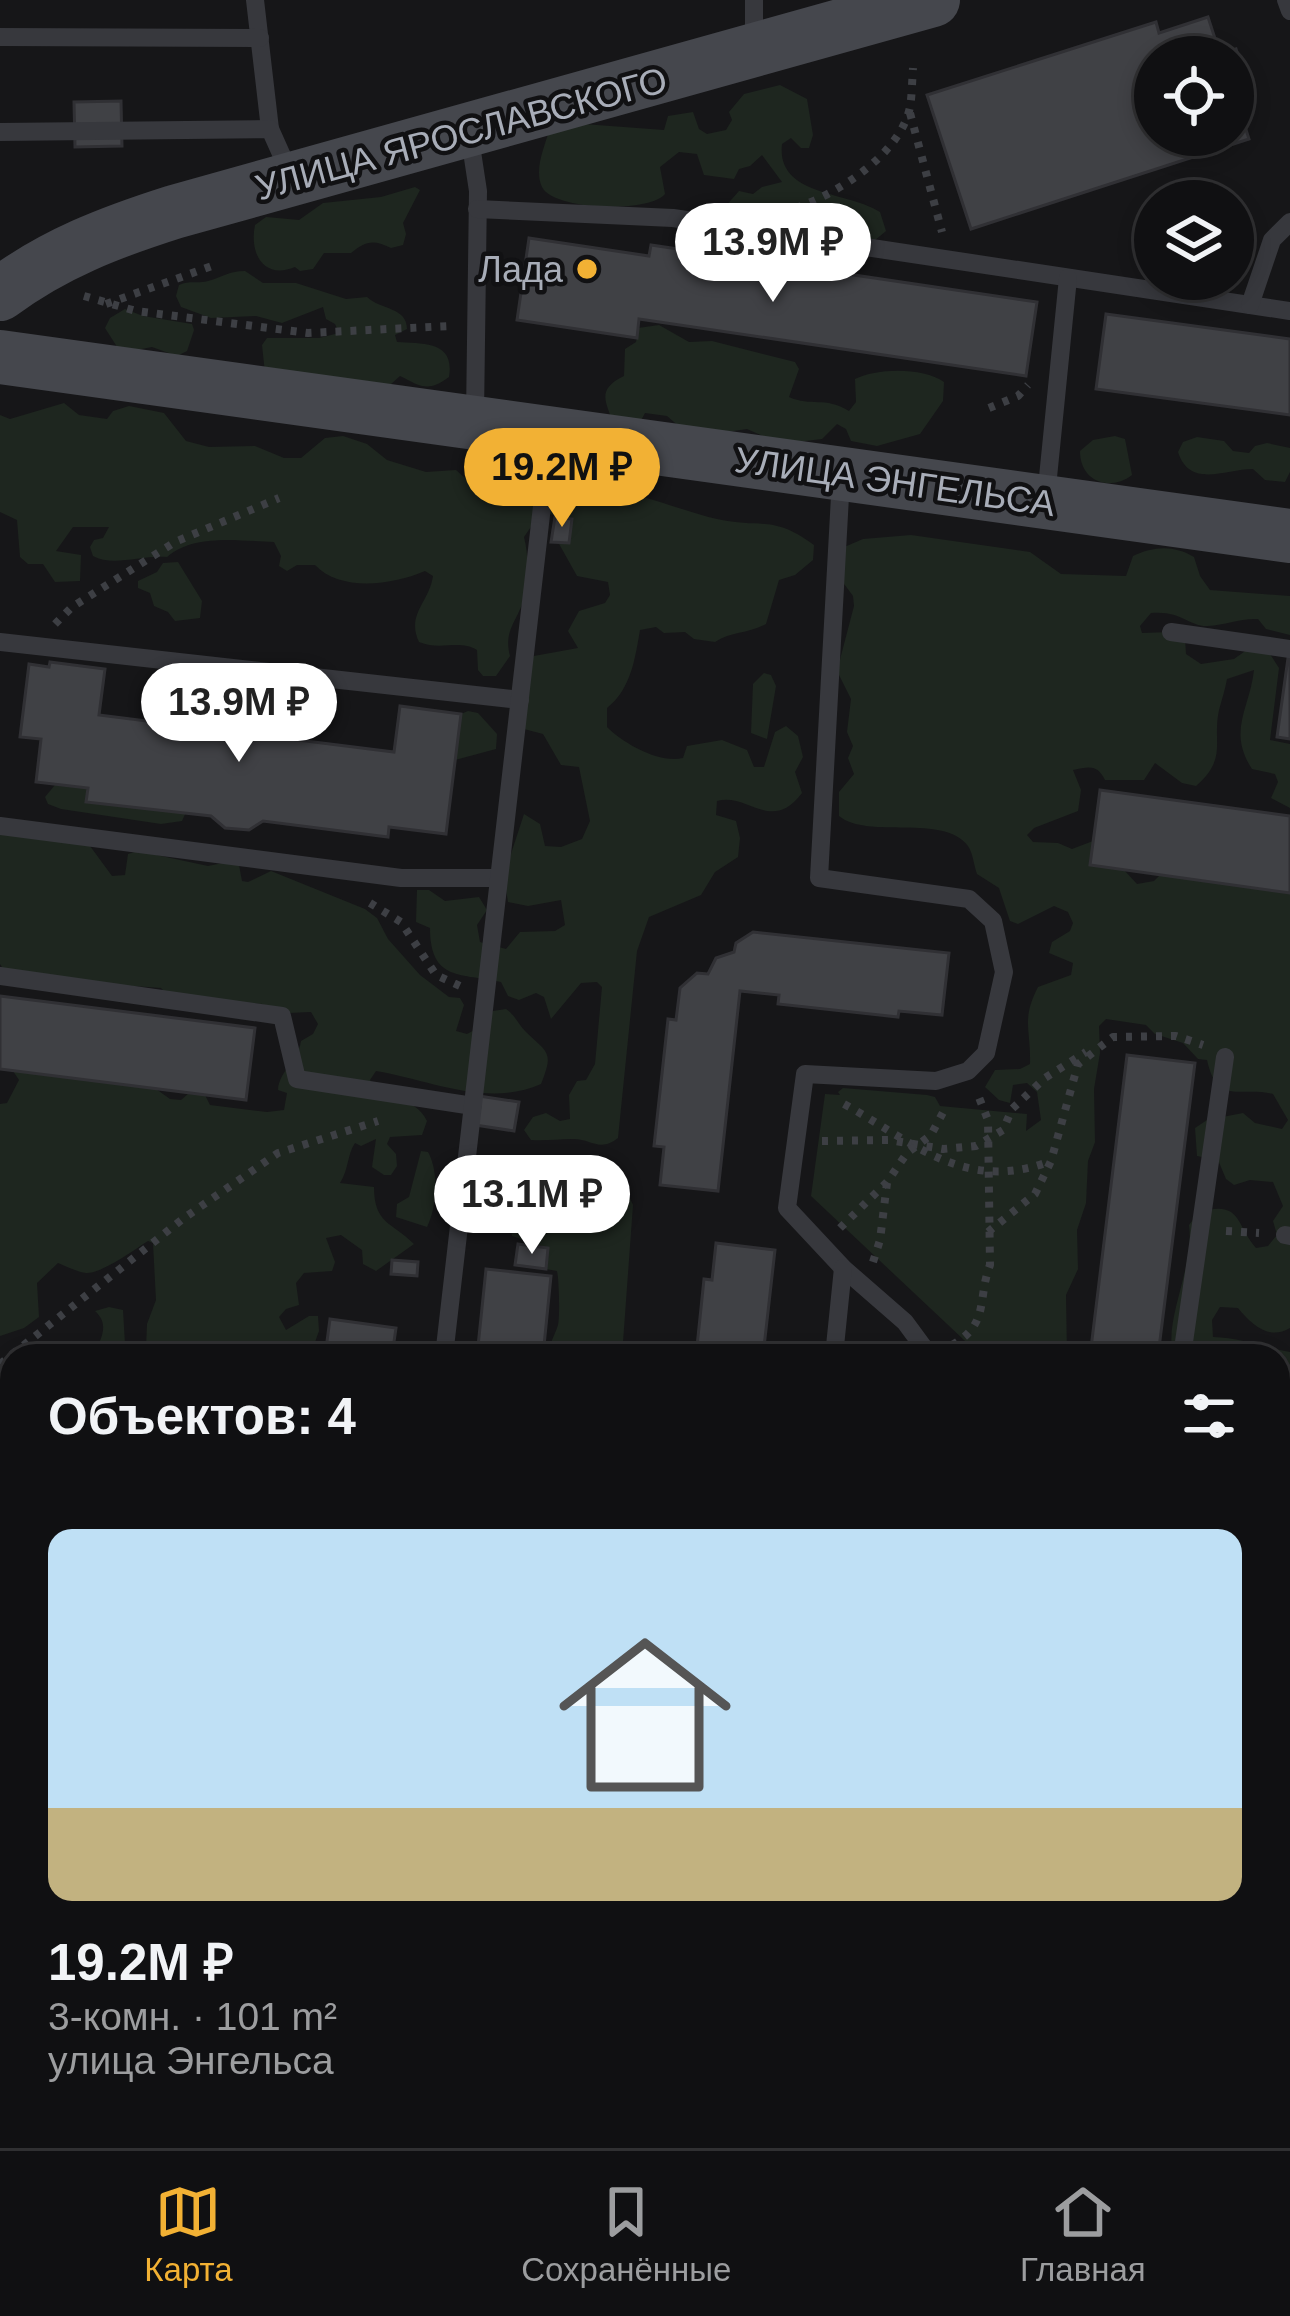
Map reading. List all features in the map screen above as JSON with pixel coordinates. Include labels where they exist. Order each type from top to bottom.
[{"type":"street","name":"УЛИЦА ЯРОСЛАВСКОГО","points":[[12,285],[95,238],[174,212],[754,53],[924,1]]},
{"type":"street","name":"УЛИЦА ЭНГЕЛЬСА","points":[[0,357],[1290,536]]},
{"type":"lane","points":[[256,0],[269,129],[293,180]]},
{"type":"lane","points":[[754,0],[754,53]]},
{"type":"lane","points":[[1286,0],[1290,11]]},
{"type":"lane","points":[[0,37],[260,38]]},
{"type":"lane","points":[[0,132],[269,129]]},
{"type":"lane","points":[[469,132],[477,209],[475,421]]},
{"type":"lane","points":[[477,209],[673,218],[1290,311]]},
{"type":"lane","points":[[1250,305],[1272,240],[1290,223]]},
{"type":"lane","points":[[1045,502],[1068,278]]},
{"type":"lane","points":[[445,1344],[551,431]]},
{"type":"lane","points":[[841,474],[819,878],[969,899],[993,921],[1004,972],[986,1053],[960,1074],[936,1081],[805,1074],[787,1208],[843,1268],[929,1344]]},
{"type":"lane","points":[[1171,632],[1290,650]]},
{"type":"lane","points":[[0,642],[520,700]]},
{"type":"lane","points":[[0,826],[401,878],[499,878]]},
{"type":"lane","points":[[0,976],[282,1016],[297,1079],[473,1106]]},
{"type":"lane","points":[[1184,1344],[1225,1057]]},
{"type":"lane","points":[[835,1344],[843,1268]]},
{"type":"path","points":[[913,68],[910,112],[948,259]]},
{"type":"path","points":[[740,228],[833,194],[887,148],[910,112]]},
{"type":"path","points":[[106,304],[212,266]]},
{"type":"path","points":[[12,285],[136,311],[308,333],[475,325]]},
{"type":"path","points":[[32,646],[72,607],[175,542],[279,498]]},
{"type":"path","points":[[310,866],[401,922],[436,975],[485,998]]},
{"type":"path","points":[[797,1134],[819,1141],[976,1146],[1003,1130],[1012,1109],[1045,1078],[1113,1037],[1176,1036],[1225,1057]]},
{"type":"path","points":[[988,1232],[1035,1194],[1051,1161],[1078,1064],[1100,1045]]},
{"type":"path","points":[[805,1074],[881,1128],[912,1141],[924,1155],[958,1166],[1017,1171],[1051,1161]]},
{"type":"path","points":[[953,1344],[982,1317],[990,1265],[986,1110],[960,1074]]},
{"type":"path","points":[[820,1243],[867,1204],[915,1147],[931,1136],[960,1074]]},
{"type":"path","points":[[25,1344],[184,1219],[278,1153],[386,1119]]},
{"type":"path","points":[[862,1285],[880,1240],[886,1182]]},
{"type":"path","points":[[1201,1228],[1287,1235]]},
{"type":"shaded area","points":[[780,85],[807,99],[813,135],[809,148],[801,148],[791,138],[782,144],[790,174],[817,190],[880,212],[886,231],[874,241],[727,217],[724,208],[739,191],[753,194],[782,182],[762,155],[739,169],[734,179],[704,175],[697,154],[679,152],[660,167],[665,194],[641,204],[582,205],[550,195],[542,187],[539,166],[549,131],[570,123],[664,130],[668,116],[693,112],[699,129],[707,134],[726,130],[732,120],[729,112],[744,94]]},
{"type":"shaded area","points":[[415,187],[420,190],[403,223],[403,245],[391,248],[370,243],[351,253],[324,253],[313,269],[300,271],[267,267],[257,254],[255,225],[266,217],[299,220],[323,203],[381,197]]},
{"type":"shaded area","points":[[245,271],[263,283],[296,283],[346,299],[367,297],[403,317],[407,329],[395,335],[397,342],[427,344],[442,351],[450,365],[449,377],[424,386],[400,376],[390,385],[265,373],[262,345],[267,338],[319,338],[339,333],[326,319],[323,307],[282,323],[256,316],[211,318],[181,307],[176,296],[179,285]]},
{"type":"shaded area","points":[[125,309],[192,324],[187,351],[177,356],[152,347],[121,353],[105,328],[110,318]]},
{"type":"shaded area","points":[[659,325],[689,342],[712,341],[795,362],[799,369],[789,397],[797,400],[849,411],[856,402],[855,379],[900,371],[944,382],[943,401],[920,434],[877,446],[851,441],[846,429],[837,424],[822,439],[781,444],[747,429],[720,433],[681,428],[667,416],[645,413],[639,424],[613,424],[606,392],[624,376],[625,349],[636,342],[638,328]]},
{"type":"shaded area","points":[[64,403],[79,415],[107,419],[113,411],[129,406],[164,413],[186,441],[209,447],[255,446],[284,458],[301,458],[325,438],[343,436],[367,444],[387,460],[426,472],[456,470],[489,491],[528,498],[541,511],[558,497],[601,489],[717,519],[776,526],[814,545],[813,560],[795,575],[779,580],[766,624],[715,642],[694,639],[685,632],[664,633],[656,627],[640,630],[627,683],[607,708],[607,727],[642,751],[663,758],[683,758],[687,746],[722,740],[747,750],[754,767],[764,767],[775,732],[786,726],[798,736],[803,757],[795,772],[802,793],[791,805],[770,811],[717,801],[716,815],[736,821],[738,857],[715,872],[701,895],[649,917],[637,951],[618,1138],[600,1145],[579,1139],[531,1140],[524,1130],[533,1117],[546,1113],[560,1121],[570,1119],[569,1095],[595,1064],[602,987],[597,982],[581,983],[551,1019],[544,997],[536,993],[519,1000],[508,996],[501,982],[461,975],[442,966],[431,945],[430,928],[416,922],[417,890],[429,890],[445,901],[479,897],[487,910],[477,925],[480,942],[506,949],[520,932],[555,931],[565,925],[561,900],[528,906],[508,902],[505,883],[524,814],[540,824],[545,846],[561,847],[582,839],[590,821],[579,767],[561,765],[543,734],[524,729],[523,669],[534,656],[578,648],[568,631],[579,611],[605,603],[610,595],[608,582],[577,576],[558,542],[569,543],[572,519],[541,512],[524,537],[524,598],[510,632],[510,656],[496,676],[483,676],[478,670],[477,650],[419,642],[415,624],[433,576],[425,571],[398,580],[352,582],[315,565],[297,565],[287,571],[279,566],[281,556],[274,542],[232,540],[191,544],[167,557],[109,561],[93,556],[90,547],[109,527],[73,527],[56,551],[81,555],[80,581],[55,582],[43,564],[28,564],[20,557],[17,520],[0,512],[0,415],[10,419]]},
{"type":"shaded area","points":[[1197,437],[1224,441],[1233,451],[1249,453],[1267,443],[1290,448],[1290,472],[1285,482],[1265,480],[1253,469],[1200,474],[1178,452],[1183,442]]},
{"type":"shaded area","points":[[1125,439],[1132,475],[1115,483],[1098,481],[1085,470],[1080,451],[1093,440]]},
{"type":"shaded area","points":[[911,535],[1030,552],[1061,574],[1126,576],[1133,556],[1171,549],[1194,557],[1210,590],[1290,596],[1290,635],[1266,629],[1258,619],[1202,626],[1161,613],[1151,613],[1140,626],[1142,633],[1171,632],[1185,639],[1186,654],[1201,664],[1234,659],[1255,644],[1270,654],[1279,668],[1270,740],[1290,744],[1290,808],[1271,798],[1278,782],[1275,774],[1252,769],[1241,743],[1254,670],[1227,679],[1215,758],[1196,786],[1182,783],[1155,763],[1144,780],[1105,780],[1092,768],[1073,770],[1081,790],[1078,811],[1027,835],[1033,842],[1072,849],[1093,841],[1090,865],[1124,870],[1137,884],[1160,875],[1290,893],[1290,1328],[1268,1332],[1238,1308],[1220,1307],[1212,1320],[1213,1337],[1256,1344],[1171,1344],[1188,1259],[1189,1225],[1199,1212],[1230,1212],[1256,1248],[1268,1246],[1277,1235],[1273,1221],[1283,1206],[1273,1182],[1250,1180],[1234,1185],[1218,1160],[1197,1156],[1195,1128],[1207,1120],[1243,1113],[1255,1123],[1282,1129],[1288,1120],[1273,1094],[1224,1089],[1211,1074],[1207,1060],[1198,1059],[1183,1043],[1155,1034],[1146,1025],[1106,1019],[1099,1026],[1095,1142],[1077,1230],[1078,1269],[1066,1295],[1067,1344],[968,1344],[811,1196],[825,1094],[840,1095],[843,1088],[927,1095],[935,1097],[940,1106],[1027,1114],[1026,1131],[1041,1120],[1037,1092],[1027,1083],[1013,1085],[1010,1103],[985,1087],[995,1070],[1030,1064],[1028,1017],[1033,998],[1038,987],[1071,975],[1073,963],[1049,953],[1052,942],[1070,931],[1073,923],[1068,912],[1054,906],[1018,924],[1010,921],[999,888],[977,874],[970,849],[957,836],[924,828],[868,826],[839,816],[839,792],[854,774],[848,758],[853,746],[847,732],[851,699],[837,671],[854,606],[853,596],[836,573],[842,548],[863,539]]},
{"type":"shaded area","points":[[178,562],[202,601],[200,618],[175,621],[154,606],[150,593],[138,588],[138,581],[157,572],[163,563]]},
{"type":"shaded area","points":[[764,673],[771,675],[776,686],[767,739],[751,733],[753,684]]},
{"type":"shaded area","points":[[478,713],[497,734],[496,749],[455,760],[461,714]]},
{"type":"shaded area","points":[[55,785],[88,788],[186,812],[182,821],[161,824],[61,809],[48,804],[45,797]]},
{"type":"shaded area","points":[[0,819],[90,846],[112,876],[125,875],[128,854],[138,851],[208,866],[233,861],[239,865],[242,881],[271,871],[365,909],[420,975],[449,997],[460,998],[464,1005],[456,1031],[467,1034],[482,1026],[493,1011],[506,1009],[544,1049],[547,1065],[541,1084],[500,1093],[459,1090],[376,1071],[370,1080],[376,1087],[415,1107],[427,1121],[422,1135],[390,1137],[387,1144],[396,1154],[397,1166],[391,1175],[372,1167],[376,1139],[361,1146],[355,1143],[340,1183],[374,1187],[381,1215],[414,1244],[376,1271],[363,1264],[362,1250],[341,1235],[326,1238],[335,1262],[332,1271],[304,1273],[296,1283],[299,1305],[279,1317],[286,1330],[309,1316],[318,1316],[314,1344],[146,1344],[156,1300],[153,1243],[148,1241],[92,1272],[58,1263],[37,1283],[39,1317],[0,1336],[0,1104],[7,1103],[19,1080],[13,1071],[156,1089],[170,1099],[205,1095],[210,1105],[284,1110],[287,1093],[278,1090],[279,1083],[301,1041],[318,1024],[311,1012],[265,1014],[263,1004],[172,1000],[161,988],[8,977],[0,964]]},
{"type":"shaded area","points":[[421,1151],[428,1152],[432,1160],[435,1179],[427,1227],[396,1217],[397,1204],[409,1197]]},
{"type":"shaded area","points":[[577,1158],[596,1160],[619,1175],[633,1205],[623,1344],[551,1344],[559,1321],[557,1271],[546,1269],[548,1248],[512,1236],[510,1222],[526,1204],[523,1184],[514,1173],[476,1178],[481,1161],[487,1159],[499,1167],[530,1159],[559,1169]]},
{"type":"shaded area","points":[[123,1310],[125,1344],[99,1344],[103,1325],[95,1311]]},
{"type":"building","points":[[1208,17],[1214,36],[1134,36],[1134,156],[1196,156],[971,229],[927,95],[1156,22],[1159,33]]},
{"type":"building","points":[[121,101],[122,146],[75,147],[74,102]]},
{"type":"building","points":[[529,238],[649,256],[651,245],[1037,302],[1026,376],[639,319],[637,338],[517,320]]},
{"type":"building","points":[[1106,314],[1290,339],[1290,415],[1096,389]]},
{"type":"building","points":[[555,517],[572,519],[569,543],[551,542]]},
{"type":"building","points":[[1290,658],[1290,739],[1277,737]]},
{"type":"building","points":[[50,662],[105,669],[99,715],[394,752],[400,706],[461,714],[446,834],[389,827],[388,837],[263,821],[249,830],[225,828],[211,816],[86,802],[88,788],[36,782],[41,739],[20,737],[29,664],[49,667]]},
{"type":"building","points":[[1100,790],[1290,816],[1290,893],[1090,865]]},
{"type":"building","points":[[753,932],[949,953],[942,1015],[899,1011],[898,1017],[778,1004],[779,995],[740,991],[718,1191],[660,1185],[664,1147],[654,1146],[668,1019],[676,1020],[680,988],[697,973],[708,974],[716,958],[734,952],[736,943]]},
{"type":"building","points":[[0,996],[255,1028],[246,1100],[0,1069]]},
{"type":"building","points":[[1127,1055],[1195,1063],[1160,1344],[1091,1344]]},
{"type":"building","points":[[479,1096],[519,1102],[514,1131],[475,1125]]},
{"type":"building","points":[[716,1243],[775,1250],[764,1344],[697,1344],[704,1279],[712,1280]]},
{"type":"building","points":[[518,1244],[548,1248],[546,1269],[515,1265]]},
{"type":"building","points":[[392,1260],[418,1262],[417,1276],[391,1274]]},
{"type":"building","points":[[486,1269],[551,1276],[544,1344],[478,1344]]},
{"type":"building","points":[[330,1319],[396,1328],[394,1344],[327,1344]]},
{"type":"place","name":"Лада","points":[[587,269]]}]
